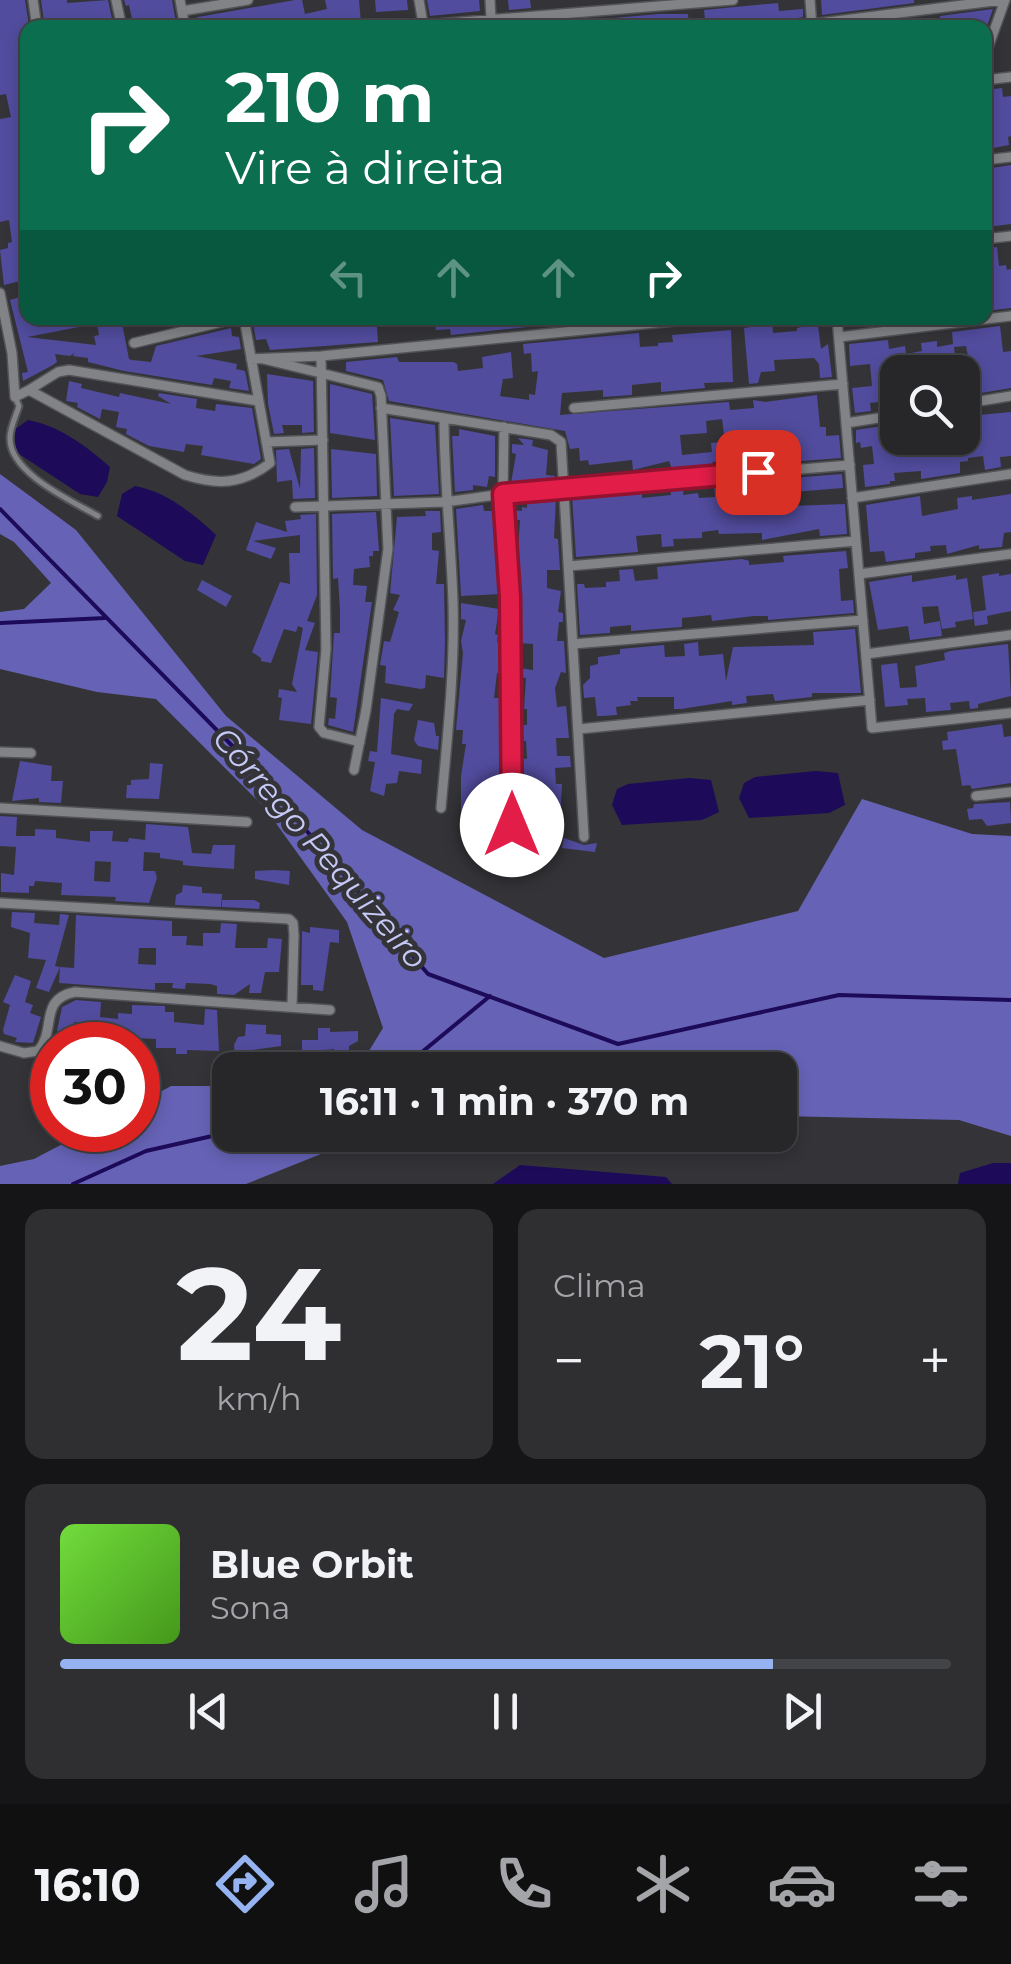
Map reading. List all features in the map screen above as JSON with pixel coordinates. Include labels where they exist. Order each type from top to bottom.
[{"type":"street","points":[[181,6],[248,0]]},
{"type":"street","points":[[490,0],[491,18]]},
{"type":"street","points":[[567,0],[574,11]]},
{"type":"street","points":[[468,20],[733,0]]},
{"type":"street","points":[[856,20],[1003,0],[992,34]]},
{"type":"street","points":[[547,14],[547,20]]},
{"type":"street","points":[[0,294],[12,353],[15,397]]},
{"type":"street","points":[[134,343],[211,325]]},
{"type":"street","points":[[29,390],[185,475],[213,484],[235,481],[270,464],[243,325]]},
{"type":"street","points":[[251,359],[321,356],[633,325]]},
{"type":"street","points":[[838,325],[872,728],[1011,713]]},
{"type":"street","points":[[839,337],[937,325]]},
{"type":"street","points":[[321,356],[326,649],[319,727],[324,734],[360,742]]},
{"type":"street","points":[[263,359],[374,385],[380,396],[388,550],[354,770]]},
{"type":"street","points":[[0,391],[15,397],[58,372],[69,370],[258,400]]},
{"type":"street","points":[[574,408],[843,384]]},
{"type":"street","points":[[980,401],[1011,396]]},
{"type":"street","points":[[381,408],[551,435],[561,442],[584,837]]},
{"type":"street","points":[[441,808],[453,602],[445,502],[444,418]]},
{"type":"street","points":[[846,423],[880,418]]},
{"type":"street","points":[[504,427],[512,825]]},
{"type":"street","points":[[266,442],[323,440]]},
{"type":"street","points":[[294,507],[445,502],[565,488],[850,465]]},
{"type":"street","points":[[852,498],[1011,474]]},
{"type":"street","points":[[569,566],[856,541]]},
{"type":"street","points":[[859,574],[1011,554]]},
{"type":"street","points":[[573,644],[863,620]]},
{"type":"street","points":[[866,654],[1011,635]]},
{"type":"street","points":[[580,729],[870,700]]},
{"type":"street","points":[[0,752],[30,753]]},
{"type":"street","points":[[976,796],[1011,792]]},
{"type":"street","points":[[0,808],[247,822]]},
{"type":"street","points":[[0,903],[284,916],[292,920],[294,935],[292,1006]]},
{"type":"street","points":[[0,1046],[24,1053],[38,1051],[44,1042],[53,1003],[58,997],[75,992],[330,1010]]},
{"type":"lane","points":[[15,397],[19,406],[10,434],[11,448],[21,465],[40,482],[98,516]]},
{"type":"shaded area","points":[[28,420],[72,438],[110,467],[98,497],[80,494],[16,452],[14,430]]},
{"type":"shaded area","points":[[0,474],[76,530],[226,716],[362,830],[604,958],[798,911],[862,799],[972,834],[1011,836],[1011,1136],[959,1120],[797,1116],[797,1052],[368,1052],[383,1028],[347,922],[265,808],[156,699],[97,692],[0,669],[0,612],[24,609],[51,583],[14,542],[0,534]]},
{"type":"shaded area","points":[[135,486],[178,504],[216,535],[203,565],[185,561],[117,516],[122,494]]},
{"type":"shaded area","points":[[816,771],[838,773],[845,805],[829,813],[749,818],[739,798],[744,783],[755,777]]},
{"type":"shaded area","points":[[689,778],[711,780],[719,812],[702,820],[622,825],[612,805],[617,789],[628,784]]},
{"type":"shaded area","points":[[171,1086],[212,1086],[212,1152],[326,1152],[246,1184],[0,1184],[0,1166],[47,1152],[160,1152],[160,1092]]},
{"type":"shaded area","points":[[993,1163],[1011,1163],[1011,1184],[958,1184],[960,1173]]},
{"type":"shaded area","points":[[520,1165],[666,1177],[672,1184],[493,1184]]},
{"type":"building","points":[[0,0],[25,0],[28,20],[20,20],[20,281],[4,285],[0,250],[12,242],[9,220],[0,222],[0,119],[11,117],[6,94],[0,95]]},
{"type":"building","points":[[41,0],[108,0],[112,20],[44,20]]},
{"type":"building","points":[[124,0],[172,0],[176,20],[132,20],[129,5]]},
{"type":"building","points":[[295,0],[302,0],[305,14],[327,9],[325,0],[359,0],[361,20],[192,20]]},
{"type":"building","points":[[375,0],[407,0],[408,10],[376,12]]},
{"type":"building","points":[[427,0],[479,0],[480,11],[430,16]]},
{"type":"building","points":[[508,0],[530,0],[531,8],[509,10]]},
{"type":"building","points":[[821,0],[914,0],[914,3],[822,15]]},
{"type":"building","points":[[778,3],[779,11],[803,9],[803,17],[705,20],[704,10]]},
{"type":"building","points":[[993,9],[989,20],[940,20],[940,16]]},
{"type":"building","points":[[688,14],[688,20],[591,20]]},
{"type":"building","points":[[1002,88],[1003,97],[1011,96],[1009,145],[993,148],[992,143],[992,89]]},
{"type":"building","points":[[1011,165],[1011,224],[992,226],[992,168]]},
{"type":"building","points":[[997,247],[999,266],[1011,269],[1011,308],[992,310],[992,248]]},
{"type":"building","points":[[20,297],[20,325],[79,325],[27,337],[96,345],[97,325],[122,325],[132,360],[151,362],[156,346],[231,328],[232,336],[239,337],[241,349],[196,356],[237,364],[236,369],[245,371],[249,391],[229,388],[231,381],[214,378],[212,385],[124,371],[88,362],[88,358],[73,356],[74,353],[55,354],[57,362],[23,381],[22,373],[28,372],[10,300]]},
{"type":"building","points":[[253,325],[381,325],[377,327],[378,342],[270,350],[266,339],[256,340]]},
{"type":"building","points":[[435,325],[547,325],[451,335],[450,329],[436,330]]},
{"type":"building","points":[[772,325],[773,333],[818,325],[821,349],[828,344],[832,377],[820,378],[819,364],[814,358],[774,360],[775,371],[761,372],[758,383],[749,384],[744,328]]},
{"type":"building","points":[[1000,326],[1003,352],[1011,351],[1011,388],[980,393],[980,355],[968,355],[966,346],[954,347],[955,355],[880,355],[880,402],[870,403],[871,411],[855,413],[852,388],[872,386],[870,364],[850,366],[849,344],[888,340],[889,349],[905,346],[906,354],[922,351],[921,343],[937,341],[937,347],[953,344],[952,332]]},
{"type":"building","points":[[731,330],[733,382],[661,392],[661,382],[632,385],[632,395],[603,397],[603,390],[562,393],[560,415],[729,402],[730,410],[754,408],[753,400],[817,395],[820,427],[826,427],[826,436],[839,435],[841,458],[776,463],[776,456],[754,457],[754,465],[735,466],[734,460],[713,462],[709,469],[673,472],[669,461],[633,470],[632,460],[589,465],[588,460],[580,461],[579,448],[570,449],[565,431],[389,401],[383,380],[346,371],[346,362],[397,357],[399,362],[453,362],[458,371],[483,368],[482,357],[511,352],[513,378],[503,379],[500,396],[529,400],[529,394],[535,395],[538,371],[532,372],[531,353],[524,354],[523,344],[639,333],[640,347],[658,346],[673,342],[672,335]],"holes":[[[722,419],[725,442],[711,443],[712,452],[682,455],[680,435],[707,433],[706,421]]]},
{"type":"building","points":[[267,374],[313,381],[314,432],[302,433],[302,425],[282,425],[284,433],[274,434]]},
{"type":"building","points":[[69,381],[82,384],[81,388],[119,397],[120,393],[171,404],[159,393],[197,399],[196,408],[215,411],[216,404],[252,408],[261,459],[254,464],[201,455],[203,446],[186,444],[184,452],[149,446],[126,434],[127,429],[116,427],[119,412],[102,409],[100,419],[77,407],[78,403],[66,401]]},
{"type":"building","points":[[330,384],[372,394],[375,440],[330,433]]},
{"type":"building","points":[[1011,412],[1011,456],[1000,457],[1001,467],[985,470],[983,456],[968,458],[960,462],[960,473],[921,479],[921,471],[894,473],[895,481],[890,484],[865,487],[863,465],[874,464],[872,446],[861,448],[860,442],[856,443],[856,430],[880,426],[880,455],[980,455],[980,415]]},
{"type":"building","points":[[390,418],[435,425],[439,494],[394,496]]},
{"type":"building","points":[[459,429],[495,436],[495,477],[489,476],[487,487],[473,485],[473,490],[455,492],[452,436],[459,436]]},
{"type":"building","points":[[518,438],[533,440],[532,446],[548,450],[546,475],[555,476],[555,481],[511,483],[516,454],[512,453],[512,444],[524,445]]},
{"type":"building","points":[[314,448],[315,498],[293,499],[292,480],[277,482],[276,450],[289,449],[300,489],[301,449]]},
{"type":"building","points":[[331,449],[376,454],[377,496],[332,498]]},
{"type":"building","points":[[842,474],[843,488],[793,492],[791,478]]},
{"type":"building","points":[[771,480],[773,499],[789,498],[790,506],[845,504],[847,534],[820,536],[819,529],[762,540],[762,533],[719,534],[718,530],[702,532],[702,538],[673,539],[674,546],[662,547],[661,534],[636,536],[638,552],[576,557],[572,496],[642,491],[642,498],[671,495],[670,488],[684,487],[683,495],[715,497],[714,485]]},
{"type":"building","points":[[1011,494],[1011,532],[1004,533],[1002,547],[979,549],[979,545],[947,554],[946,545],[930,546],[931,551],[915,553],[915,558],[886,562],[884,551],[870,552],[866,505],[920,496],[922,516],[958,509],[957,498],[972,496],[972,500]]},
{"type":"building","points":[[556,498],[554,538],[558,539],[560,570],[547,570],[547,588],[561,591],[558,612],[563,613],[563,622],[559,622],[557,641],[564,641],[566,673],[561,672],[555,688],[557,707],[566,706],[569,738],[556,738],[557,756],[570,756],[571,767],[555,768],[556,784],[562,784],[560,822],[532,820],[533,808],[520,806],[522,758],[527,759],[526,741],[519,741],[519,725],[527,725],[527,709],[526,678],[518,677],[518,668],[533,670],[533,644],[518,643],[514,551],[518,550],[520,520],[513,520],[512,510],[527,508],[527,500]]},
{"type":"building","points":[[483,505],[484,511],[496,511],[501,594],[461,596],[456,509]]},
{"type":"building","points":[[425,511],[440,511],[441,532],[432,533],[432,550],[439,551],[436,584],[444,584],[445,641],[444,678],[426,675],[425,688],[421,689],[385,683],[386,666],[380,665],[384,641],[390,642],[399,612],[393,610],[400,595],[390,593],[397,517],[426,516]]},
{"type":"building","points":[[376,512],[379,551],[369,556],[370,567],[354,569],[353,585],[367,586],[365,602],[372,602],[353,732],[328,725],[329,718],[335,719],[337,698],[330,697],[334,633],[340,633],[338,578],[333,579],[332,514]]},
{"type":"building","points":[[316,514],[317,595],[307,621],[315,623],[305,650],[318,652],[311,724],[279,720],[279,689],[297,692],[292,684],[303,628],[298,626],[296,632],[284,629],[271,663],[261,661],[252,652],[280,582],[290,584],[289,553],[300,553],[300,535],[253,541],[276,548],[271,559],[246,550],[256,522],[287,532],[285,521]]},
{"type":"building","points":[[846,551],[848,568],[839,569],[841,601],[853,600],[854,613],[712,621],[711,615],[682,618],[682,627],[631,631],[631,625],[610,627],[610,633],[580,635],[577,584],[584,584],[585,588],[606,587],[606,582],[620,581],[619,570],[633,569],[635,581],[658,579],[657,567],[742,559],[749,561],[749,565],[784,562],[783,556]]},
{"type":"building","points":[[1011,574],[1011,611],[987,616],[988,624],[975,626],[973,612],[986,610],[982,576]]},
{"type":"building","points":[[912,575],[912,582],[956,575],[956,580],[967,578],[973,619],[942,629],[938,606],[922,607],[924,624],[940,621],[942,636],[910,640],[908,626],[878,630],[869,582]]},
{"type":"building","points":[[202,580],[232,596],[226,607],[197,590]]},
{"type":"building","points":[[461,603],[499,609],[495,634],[501,643],[502,674],[497,673],[494,698],[502,698],[503,772],[490,816],[476,815],[474,830],[461,828],[461,776],[466,744],[462,744],[463,730],[456,730],[461,641],[466,620],[461,619]]},
{"type":"building","points":[[855,629],[861,693],[812,693],[812,697],[775,701],[773,694],[746,696],[747,703],[732,705],[732,701],[681,709],[674,709],[674,697],[637,697],[638,701],[630,701],[631,705],[616,707],[617,715],[602,716],[597,716],[595,697],[584,698],[583,685],[590,678],[590,666],[598,664],[598,657],[620,654],[620,649],[664,645],[665,657],[685,656],[684,644],[698,642],[699,656],[723,654],[726,681],[733,647],[814,645],[813,632]]},
{"type":"building","points":[[1008,644],[1011,696],[970,709],[969,701],[950,703],[951,710],[926,712],[925,698],[907,699],[908,705],[885,707],[881,665],[897,663],[900,688],[917,687],[915,666],[945,660],[944,653],[950,651]]},
{"type":"building","points":[[381,698],[413,704],[409,711],[397,709],[394,714],[391,754],[422,760],[421,774],[399,771],[397,783],[386,784],[384,796],[370,791],[375,762],[368,761],[370,751],[377,752]]},
{"type":"building","points":[[418,720],[434,723],[439,736],[438,750],[418,746],[414,740]]},
{"type":"building","points":[[1002,724],[1004,737],[1011,736],[1011,783],[972,789],[970,785],[962,786],[956,749],[943,750],[947,732]]},
{"type":"building","points":[[20,761],[52,766],[51,781],[63,781],[61,803],[39,802],[39,798],[12,801]]},
{"type":"building","points":[[150,763],[163,764],[159,799],[126,798],[131,780],[149,779]]},
{"type":"building","points":[[1010,802],[1011,823],[987,826],[982,819],[969,820],[967,809],[974,804]]},
{"type":"building","points":[[0,816],[17,817],[16,836],[35,836],[35,829],[56,830],[56,838],[90,842],[90,831],[113,831],[112,841],[128,842],[129,838],[145,840],[146,824],[188,827],[192,853],[211,854],[213,845],[235,845],[234,869],[183,865],[183,861],[160,858],[160,853],[144,852],[143,871],[155,871],[157,878],[149,903],[61,895],[62,883],[35,881],[34,886],[29,886],[29,893],[1,892],[1,873],[14,875],[16,847],[0,846]],"holes":[[[95,861],[111,862],[110,882],[94,881]]]},
{"type":"building","points":[[564,838],[584,845],[597,843],[595,852],[562,848]]},
{"type":"building","points":[[255,871],[290,871],[289,885],[255,879]]},
{"type":"building","points":[[183,885],[202,887],[202,893],[222,894],[221,907],[175,905]]},
{"type":"building","points":[[222,900],[260,903],[259,909],[222,907]]},
{"type":"building","points":[[12,912],[35,913],[34,923],[59,925],[60,914],[69,915],[55,966],[60,967],[49,992],[36,988],[46,960],[28,958],[30,933],[11,927]]},
{"type":"building","points":[[76,915],[172,921],[172,936],[187,936],[186,945],[203,946],[203,933],[220,933],[221,923],[237,924],[235,948],[267,948],[268,938],[282,939],[279,972],[265,972],[261,993],[249,993],[250,984],[234,995],[217,994],[217,986],[210,984],[186,983],[185,989],[172,988],[173,983],[155,983],[155,990],[59,983],[60,967],[74,968]],"holes":[[[139,948],[156,948],[156,965],[138,964]]]},
{"type":"building","points":[[310,927],[339,930],[339,943],[330,942],[323,991],[313,990],[313,985],[301,985],[302,931],[310,933]]},
{"type":"building","points":[[15,975],[31,981],[25,1002],[33,1005],[30,1013],[41,1017],[39,1022],[30,1022],[30,1043],[15,1042],[17,1038],[4,1034],[10,1005],[3,1002]]},
{"type":"building","points":[[76,1000],[101,1002],[100,1017],[118,1019],[118,1013],[132,1014],[132,1005],[165,1006],[165,1012],[174,1012],[174,1022],[204,1025],[205,1009],[217,1010],[219,1051],[187,1050],[187,1054],[176,1054],[176,1048],[160,1048],[160,1022],[59,1022],[62,1007]]},
{"type":"building","points":[[246,1024],[266,1025],[266,1034],[281,1035],[281,1046],[235,1052],[238,1037],[245,1036]]},
{"type":"building","points":[[318,1028],[330,1028],[330,1032],[358,1031],[358,1041],[349,1046],[349,1052],[302,1052],[302,1040],[318,1040]]},
{"type":"waterway","name":"Córrego Pequizeiro","points":[[0,509],[250,764],[428,974],[618,1044],[839,995],[1011,1000]]},
{"type":"waterway","points":[[0,623],[105,618]]},
{"type":"waterway","points":[[422,1052],[490,996]]},
{"type":"waterway","points":[[73,1184],[146,1151],[212,1136]]},
{"type":"route","points":[[512,825],[510,597],[503,494],[758,472]]}]
